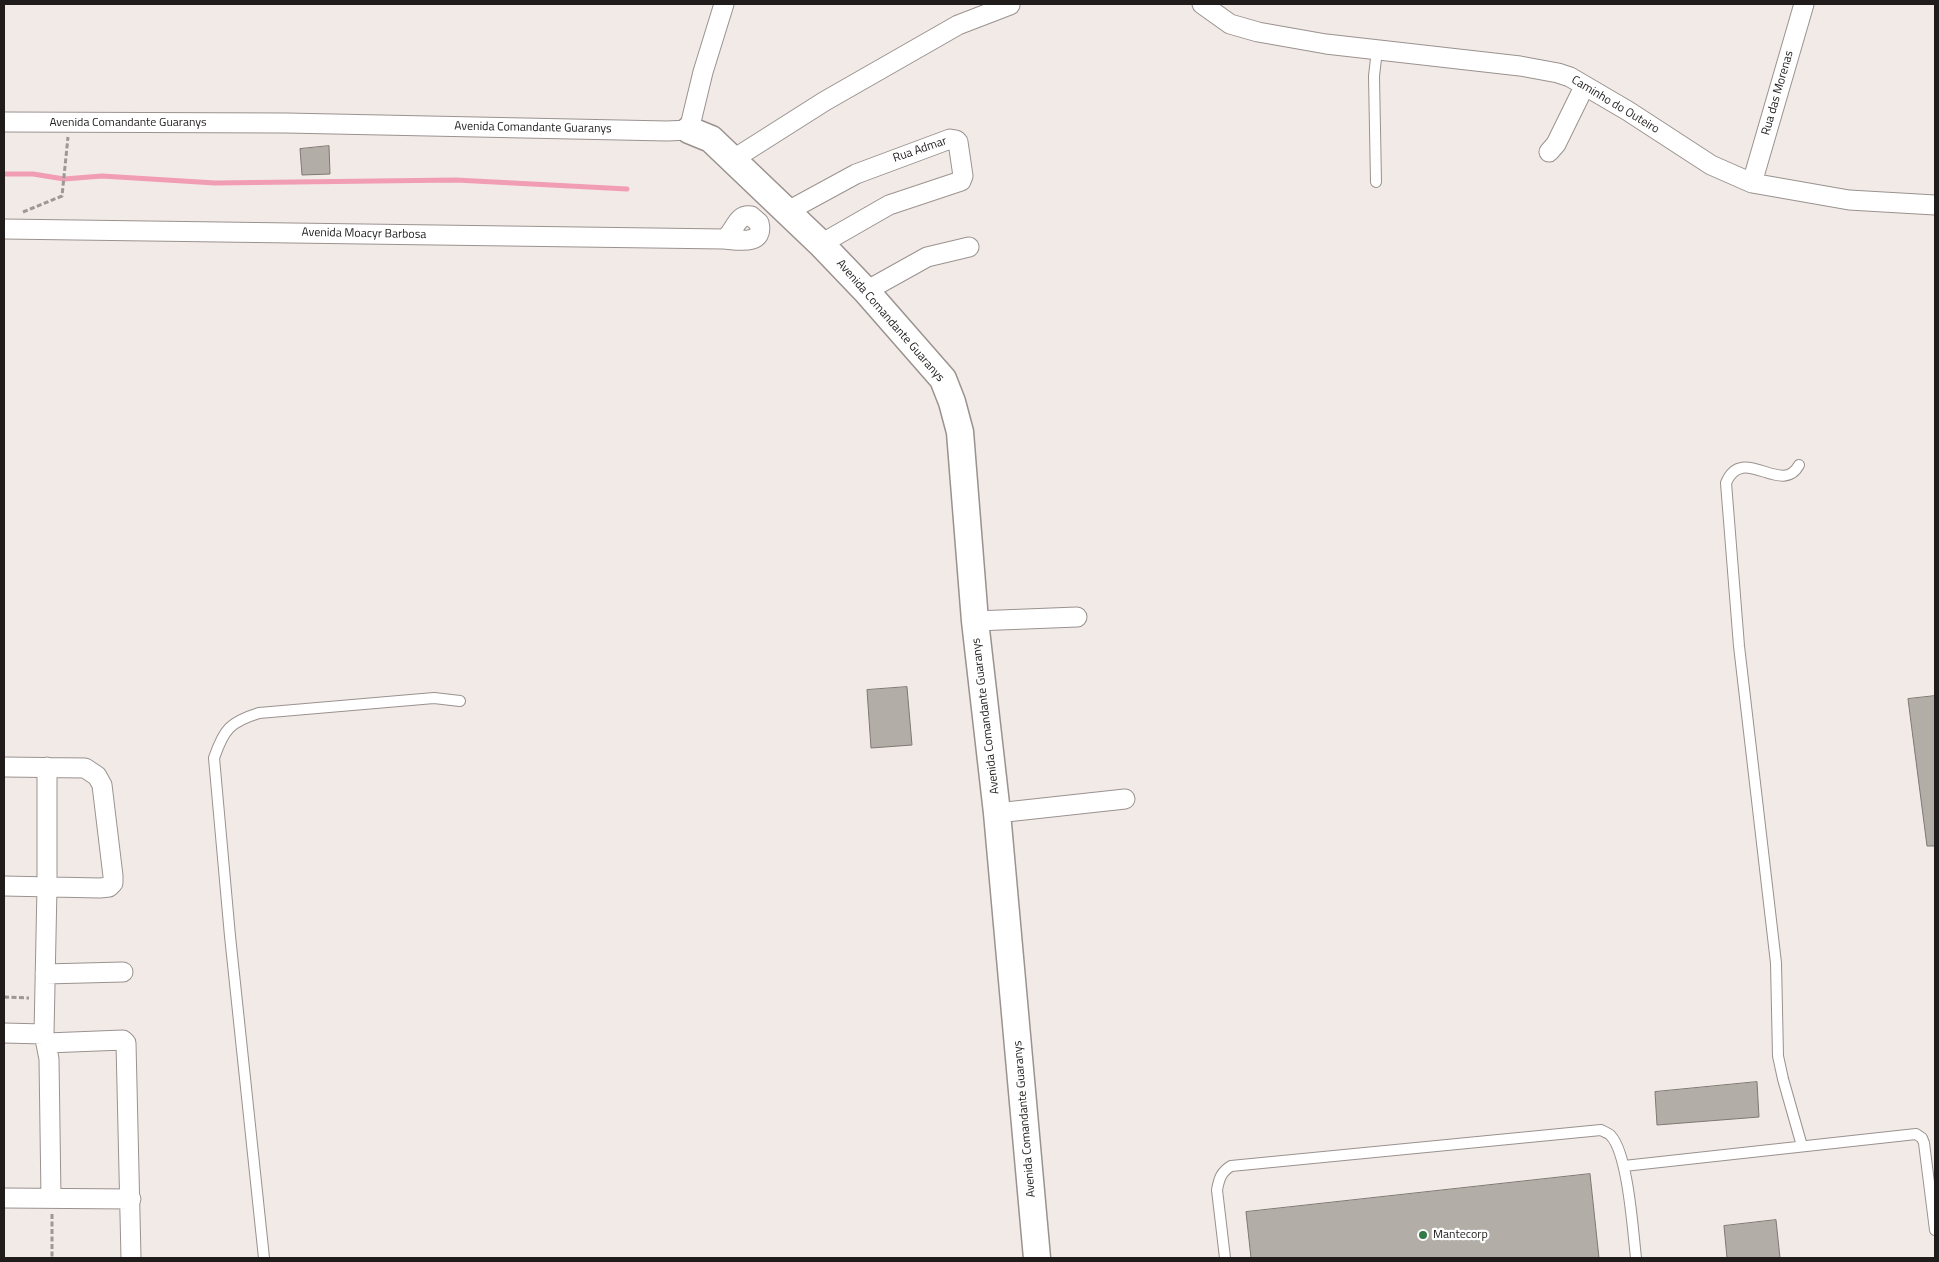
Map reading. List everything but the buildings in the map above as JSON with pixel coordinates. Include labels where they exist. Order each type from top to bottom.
[{"type":"street","points":[[689,130],[703,72],[724,4]]},
{"type":"street","name":"Caminho do Outeiro","points":[[1202,4],[1230,24],[1242,28],[1326,44],[1520,66],[1558,73],[1570,77],[1584,87],[1628,111],[1711,165],[1752,183],[1849,200],[1935,205]]},
{"type":"street","name":"Rua das Morenas","points":[[1752,183],[1804,4]]},
{"type":"street","points":[[732,160],[825,101],[958,25],[1010,5]]},
{"type":"street","points":[[1549,152],[1556,144],[1584,87]]},
{"type":"street","name":"Avenida Comandante Guaranys","points":[[4,122],[286,123],[689,130],[711,139],[788,211],[866,291],[943,379],[952,402],[960,432],[975,621],[997,813],[1038,1258]]},
{"type":"street","name":"Rua Admar","points":[[788,211],[856,174],[950,139],[958,142],[963,176],[961,181],[889,205],[821,244]]},
{"type":"street","name":"Avenida Moacyr Barbosa","points":[[12,229],[724,239]]},
{"type":"street","points":[[866,291],[927,257],[969,247]]},
{"type":"street","points":[[975,621],[1077,617]]},
{"type":"street","points":[[4,767],[85,768],[97,776],[102,785],[113,876],[113,882],[109,887],[4,886]]},
{"type":"street","points":[[47,768],[45,998],[46,1038],[49,1059],[51,1198]]},
{"type":"street","points":[[997,813],[1125,799]]},
{"type":"street","points":[[46,974],[123,972]]},
{"type":"street","points":[[4,1033],[46,1038],[123,1040],[126,1043],[132,1258]]},
{"type":"street","points":[[4,1198],[131,1199]]},
{"type":"lane","points":[[1376,182],[1374,76],[1377,50]]},
{"type":"lane","points":[[1799,465],[1792,473],[1782,476],[1772,475],[1751,467],[1743,467],[1735,470],[1729,476],[1726,483],[1739,646],[1776,963],[1778,1056],[1802,1146]]},
{"type":"lane","points":[[264,1258],[230,936],[214,758],[227,729],[242,718],[260,713],[434,698],[460,701]]},
{"type":"lane","points":[[1225,1258],[1217,1190],[1219,1180],[1224,1171],[1230,1166],[1601,1130],[1610,1134],[1616,1143],[1624,1166],[1636,1258]]},
{"type":"lane","points":[[1624,1166],[1916,1134],[1920,1135],[1924,1143],[1935,1230]]},
{"type":"path","points":[[12,229],[22,212],[62,196],[69,123]]},
{"type":"path","points":[[4,997],[45,998]]},
{"type":"path","points":[[51,1198],[52,1258]]},
{"type":"waterway","points":[[4,174],[33,174],[64,179],[102,176],[215,183],[456,180],[627,189]]},
{"type":"place","name":"Mantecorp","points":[[1423,1235]]}]
